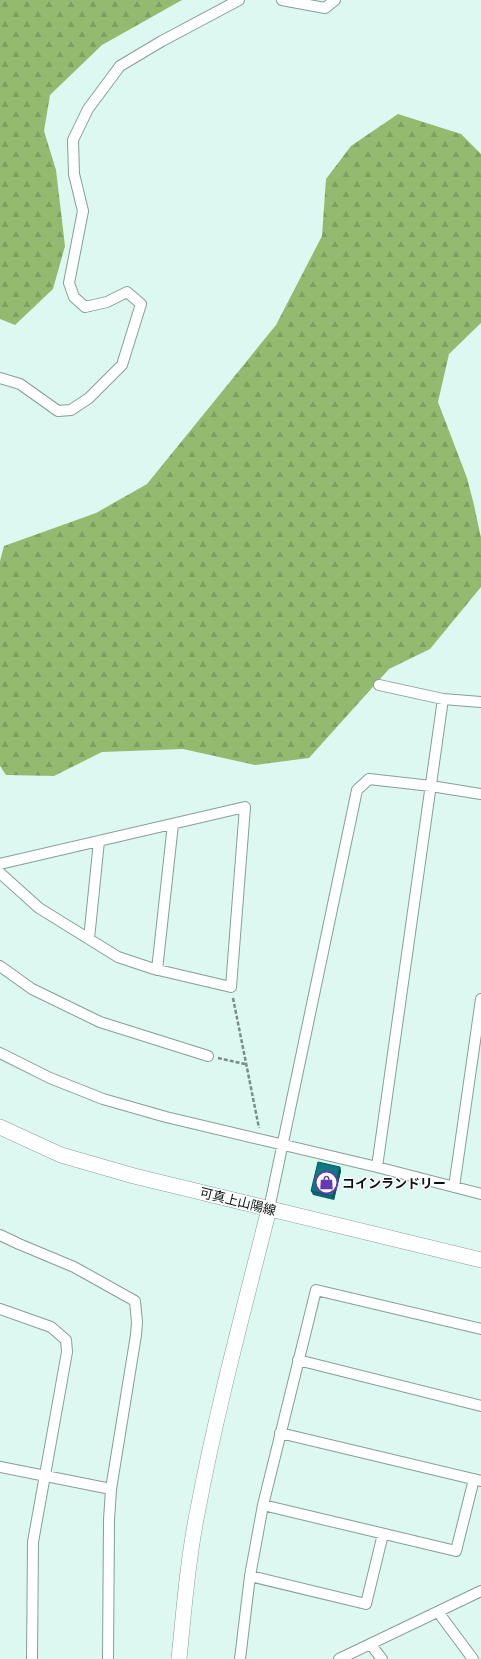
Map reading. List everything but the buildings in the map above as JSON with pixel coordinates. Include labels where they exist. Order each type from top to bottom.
[{"type":"main road","name":"可真上山陽線","points":[[0,1127],[61,1156],[134,1176],[481,1260]]},
{"type":"main road","points":[[179,1659],[185,1595],[197,1510],[223,1393],[269,1209]]},
{"type":"street","points":[[0,378],[20,384],[58,411],[71,410],[89,398],[122,364],[141,304],[127,292],[107,302],[85,307],[74,297],[69,283],[83,211],[74,174],[73,140],[88,109],[120,66],[162,41],[239,0]]},
{"type":"street","points":[[282,0],[325,8],[335,0]]},
{"type":"street","points":[[380,685],[443,699],[481,702]]},
{"type":"street","points":[[377,1167],[443,699]]},
{"type":"street","points":[[269,1209],[284,1146],[357,790],[370,779],[431,786],[481,794]]},
{"type":"street","points":[[0,864],[245,807],[231,987],[157,970],[118,956],[39,908],[0,874]]},
{"type":"street","points":[[157,970],[172,824]]},
{"type":"street","points":[[89,939],[98,841]]},
{"type":"street","points":[[0,966],[32,989],[100,1022],[208,1056]]},
{"type":"street","points":[[454,1187],[481,999]]},
{"type":"street","points":[[0,1053],[50,1078],[102,1099],[166,1117],[377,1167],[481,1194]]},
{"type":"street","points":[[0,1235],[74,1267],[135,1301],[137,1322],[136,1335],[111,1489],[109,1520],[108,1659]]},
{"type":"street","points":[[240,1659],[250,1576],[263,1505],[316,1290],[481,1329]]},
{"type":"street","points":[[0,1309],[51,1327],[66,1340],[67,1352],[33,1542],[32,1659]]},
{"type":"street","points":[[298,1360],[481,1406]]},
{"type":"street","points":[[263,1505],[456,1551],[478,1480],[280,1432]]},
{"type":"street","points":[[0,1467],[111,1489]]},
{"type":"street","points":[[250,1576],[366,1604],[383,1534]]},
{"type":"street","points":[[339,1659],[481,1591]]},
{"type":"street","points":[[438,1612],[473,1659]]},
{"type":"street","points":[[371,1645],[382,1659]]},
{"type":"path","points":[[231,987],[261,1140]]},
{"type":"path","points":[[208,1056],[245,1064]]},
{"type":"green space","points":[[0,0],[182,0],[102,45],[50,95],[44,131],[56,170],[65,246],[53,289],[15,325],[0,319]]},
{"type":"green space","points":[[398,114],[461,134],[481,154],[481,323],[449,354],[438,402],[467,478],[474,505],[481,538],[481,587],[430,649],[389,669],[309,758],[255,765],[183,749],[102,752],[54,776],[6,775],[0,766],[0,561],[4,546],[96,513],[147,484],[276,325],[322,236],[326,179],[351,146]]},
{"type":"place","name":"コインランドリー","points":[[327,1183]]}]
